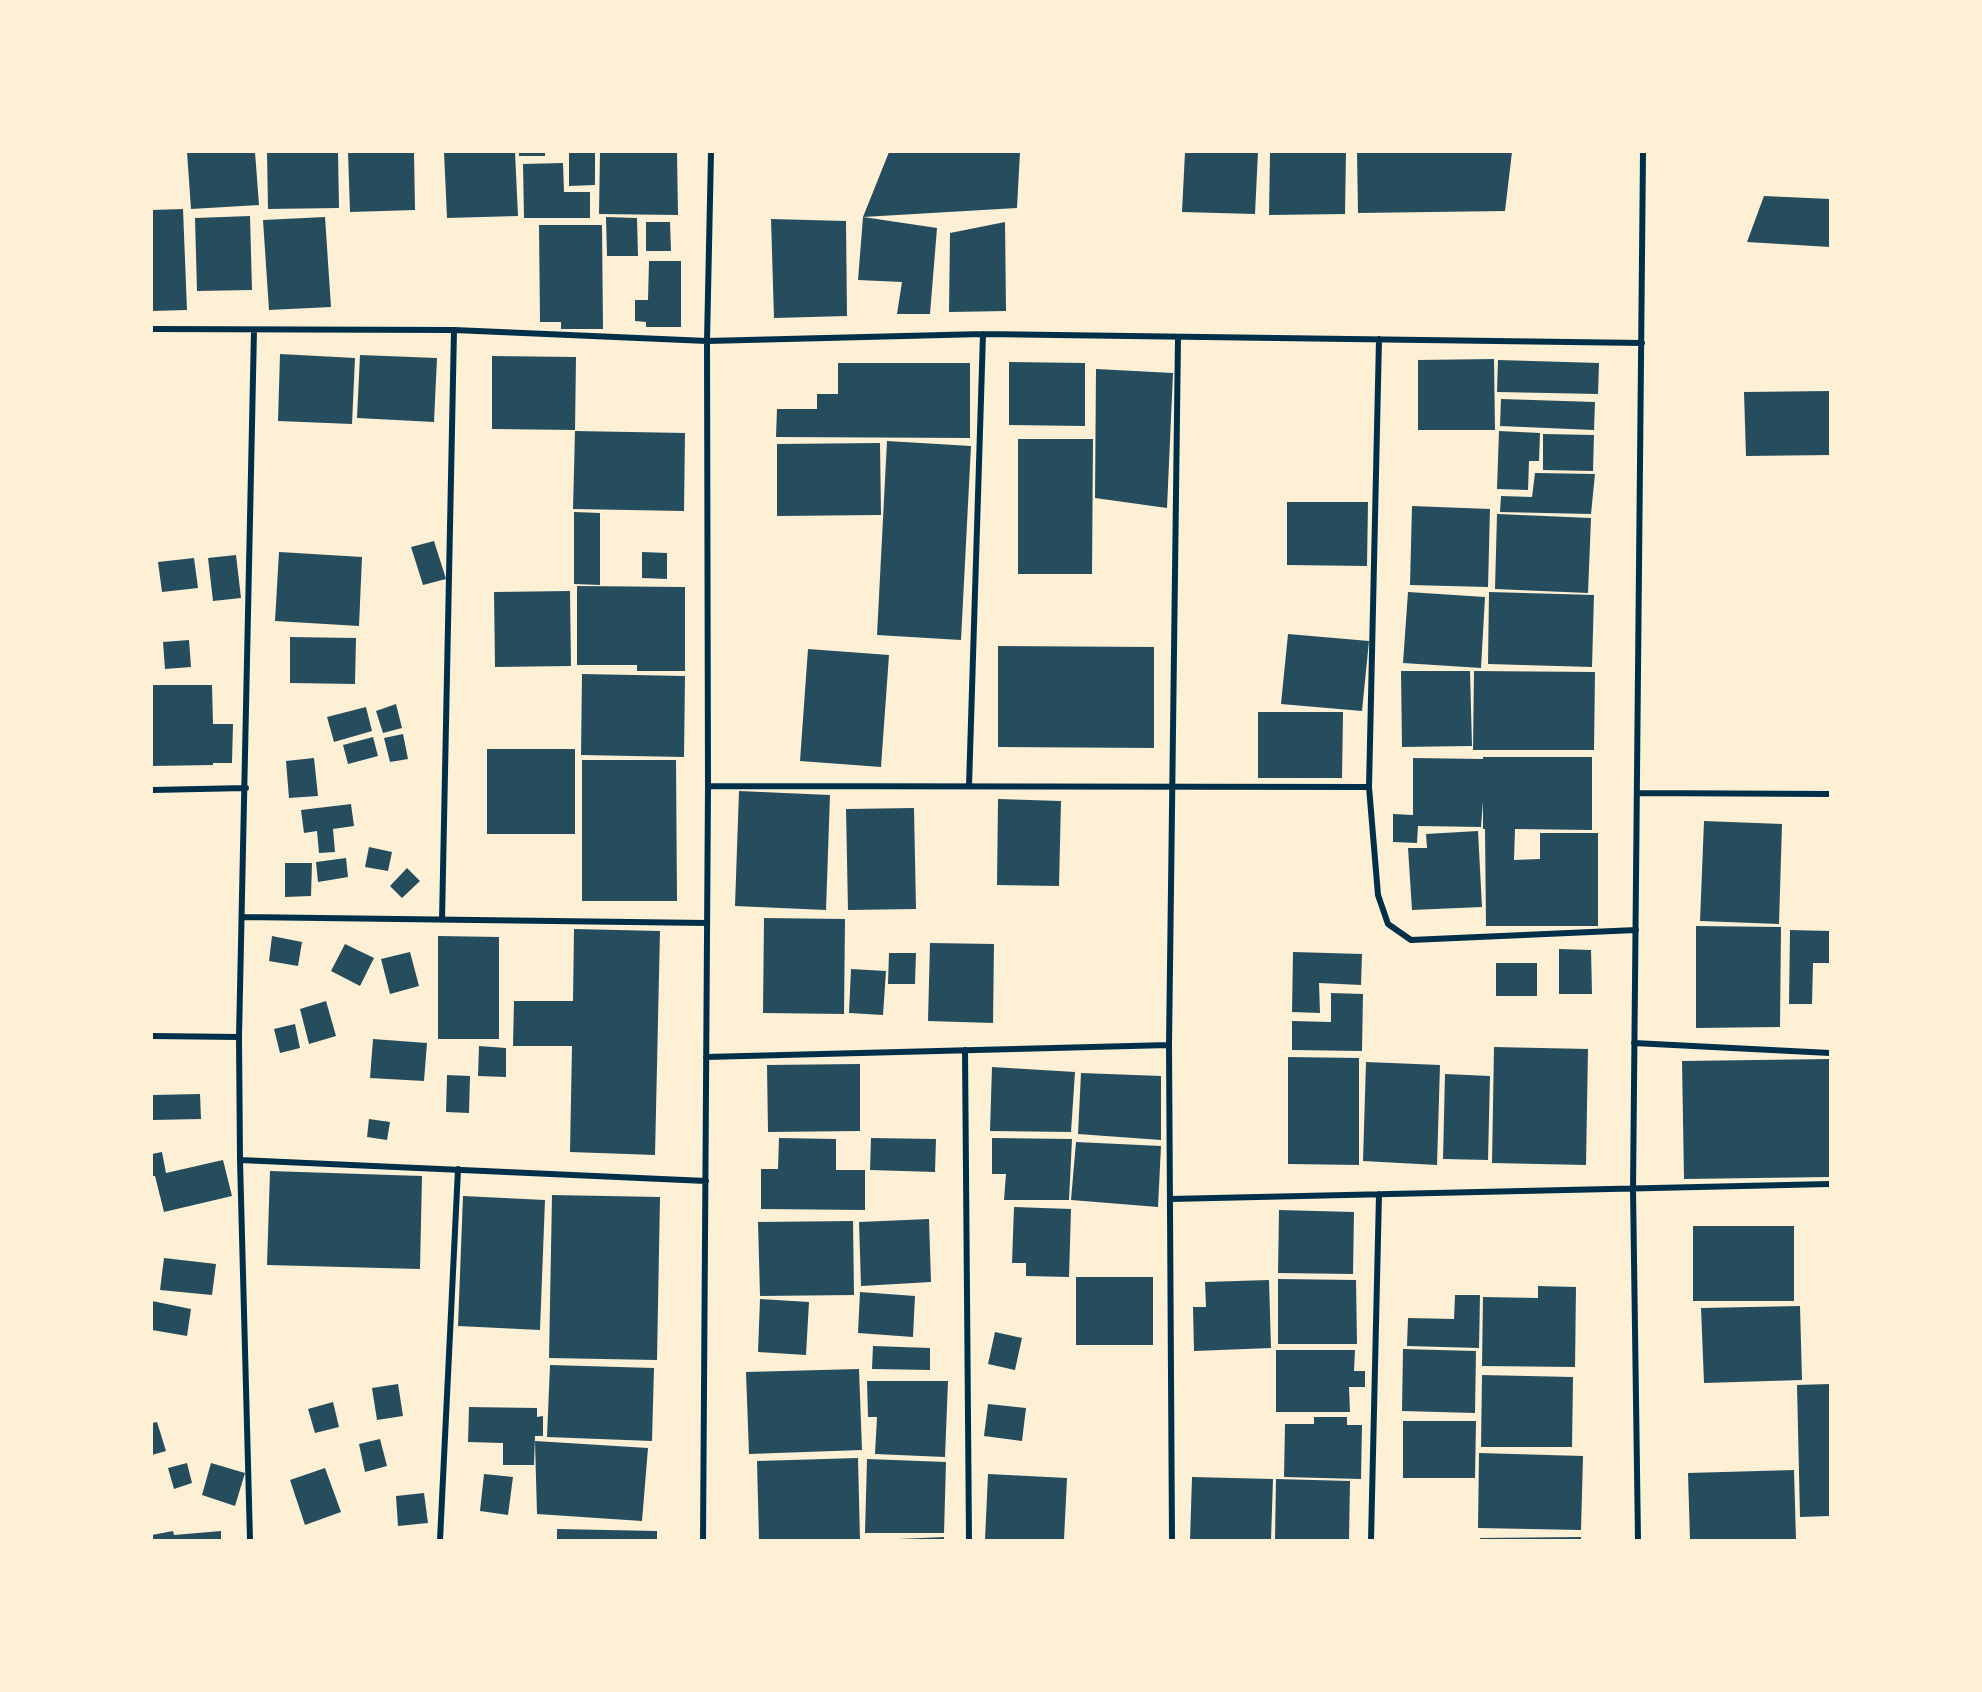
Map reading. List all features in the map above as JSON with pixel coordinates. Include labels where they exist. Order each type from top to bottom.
[{"type":"street","points":[[703,1540],[708,786],[707,341],[711,152]]},
{"type":"street","points":[[1638,1540],[1633,1189],[1643,152]]},
{"type":"street","points":[[152,329],[454,330],[707,341],[983,334],[1642,343]]},
{"type":"street","points":[[250,1540],[239,1036],[254,330]]},
{"type":"street","points":[[442,920],[454,330]]},
{"type":"street","points":[[969,786],[983,334]]},
{"type":"street","points":[[1172,1540],[1169,1045],[1178,337]]},
{"type":"street","points":[[1379,339],[1370,787],[1378,895],[1388,924],[1411,940],[1636,930]]},
{"type":"street","points":[[708,786],[1370,787]]},
{"type":"street","points":[[152,790],[246,788]]},
{"type":"street","points":[[1636,793],[1830,794]]},
{"type":"street","points":[[243,917],[707,923]]},
{"type":"street","points":[[152,1036],[239,1036]]},
{"type":"street","points":[[1634,1043],[1830,1053]]},
{"type":"street","points":[[706,1057],[1169,1045]]},
{"type":"street","points":[[965,1050],[969,1540]]},
{"type":"street","points":[[240,1160],[706,1181]]},
{"type":"street","points":[[440,1540],[458,1169]]},
{"type":"street","points":[[1170,1199],[1830,1184]]},
{"type":"street","points":[[1371,1540],[1379,1194]]},
{"type":"building","points":[[187,152],[255,152],[259,205],[191,209]]},
{"type":"building","points":[[267,152],[338,152],[339,208],[268,209]]},
{"type":"building","points":[[348,152],[414,152],[415,210],[350,212]]},
{"type":"building","points":[[444,152],[515,152],[518,216],[447,218]]},
{"type":"building","points":[[519,152],[545,152],[545,156],[519,156]]},
{"type":"building","points":[[569,152],[595,152],[595,185],[569,186]]},
{"type":"building","points":[[600,152],[677,152],[678,215],[599,214]]},
{"type":"building","points":[[889,152],[1020,152],[1017,208],[863,217]]},
{"type":"building","points":[[1185,152],[1258,152],[1255,214],[1182,212]]},
{"type":"building","points":[[1270,152],[1346,152],[1345,214],[1269,215]]},
{"type":"building","points":[[1357,152],[1512,152],[1505,211],[1358,213]]},
{"type":"building","points":[[563,163],[564,192],[590,192],[590,218],[524,218],[523,164]]},
{"type":"building","points":[[1764,196],[1830,199],[1830,247],[1747,242]]},
{"type":"building","points":[[183,209],[187,310],[152,311],[152,210]]},
{"type":"building","points":[[250,216],[252,290],[197,291],[195,218]]},
{"type":"building","points":[[325,217],[331,307],[269,310],[263,220]]},
{"type":"building","points":[[606,217],[637,218],[638,256],[607,256]]},
{"type":"building","points":[[863,217],[937,228],[930,314],[897,314],[902,282],[858,280]]},
{"type":"building","points":[[771,219],[846,221],[847,316],[774,318]]},
{"type":"building","points":[[646,222],[670,222],[671,251],[646,251]]},
{"type":"building","points":[[1005,222],[1006,311],[949,312],[950,233]]},
{"type":"building","points":[[539,225],[602,225],[603,329],[561,329],[561,322],[540,322]]},
{"type":"building","points":[[649,261],[681,261],[681,327],[646,327],[646,322],[635,321],[635,300],[648,300]]},
{"type":"building","points":[[280,354],[355,358],[352,424],[278,421]]},
{"type":"building","points":[[360,355],[437,358],[434,422],[357,418]]},
{"type":"building","points":[[492,356],[576,357],[575,430],[492,429]]},
{"type":"building","points":[[1494,359],[1495,430],[1418,430],[1418,360]]},
{"type":"building","points":[[1498,360],[1599,363],[1598,394],[1497,392]]},
{"type":"building","points":[[1009,362],[1085,363],[1085,426],[1009,425]]},
{"type":"building","points":[[838,363],[970,363],[970,438],[776,437],[777,409],[817,409],[817,394],[838,394]]},
{"type":"building","points":[[1096,369],[1173,373],[1167,508],[1095,498]]},
{"type":"building","points":[[1830,391],[1830,455],[1746,456],[1744,392]]},
{"type":"building","points":[[1501,399],[1595,402],[1594,430],[1500,426]]},
{"type":"building","points":[[575,431],[685,433],[684,511],[573,509]]},
{"type":"building","points":[[1499,431],[1540,433],[1539,461],[1529,461],[1528,490],[1497,489]]},
{"type":"building","points":[[1543,434],[1594,435],[1593,471],[1543,470]]},
{"type":"building","points":[[1018,439],[1093,439],[1092,574],[1018,574]]},
{"type":"building","points":[[887,441],[971,446],[961,640],[877,635]]},
{"type":"building","points":[[880,443],[881,515],[777,516],[777,444]]},
{"type":"building","points":[[1535,473],[1595,474],[1591,514],[1500,512],[1501,496],[1532,497]]},
{"type":"building","points":[[1287,502],[1368,502],[1367,566],[1287,565]]},
{"type":"building","points":[[1412,506],[1490,509],[1488,587],[1410,585]]},
{"type":"building","points":[[574,512],[600,513],[600,585],[574,584]]},
{"type":"building","points":[[1497,514],[1591,518],[1588,593],[1495,589]]},
{"type":"building","points":[[434,541],[446,579],[423,585],[411,547]]},
{"type":"building","points":[[279,552],[362,557],[359,626],[275,621]]},
{"type":"building","points":[[642,552],[667,553],[667,579],[642,578]]},
{"type":"building","points":[[236,555],[241,598],[213,601],[208,558]]},
{"type":"building","points":[[194,558],[198,588],[162,592],[158,562]]},
{"type":"building","points":[[577,586],[685,587],[685,671],[637,671],[637,665],[577,665]]},
{"type":"building","points":[[570,591],[571,666],[495,667],[494,592]]},
{"type":"building","points":[[1408,592],[1485,597],[1481,668],[1403,663]]},
{"type":"building","points":[[1489,592],[1594,595],[1592,667],[1488,664]]},
{"type":"building","points":[[1288,634],[1369,641],[1362,711],[1281,704]]},
{"type":"building","points":[[290,637],[356,638],[355,684],[290,683]]},
{"type":"building","points":[[189,640],[191,667],[165,669],[163,642]]},
{"type":"building","points":[[998,646],[1154,647],[1154,748],[998,747]]},
{"type":"building","points":[[808,649],[889,655],[881,767],[800,761]]},
{"type":"building","points":[[1401,671],[1470,671],[1472,746],[1402,747]]},
{"type":"building","points":[[1474,671],[1595,672],[1594,750],[1473,750]]},
{"type":"building","points":[[582,674],[685,676],[684,757],[581,755]]},
{"type":"building","points":[[152,685],[212,685],[213,724],[233,724],[232,763],[152,766]]},
{"type":"building","points":[[396,704],[402,728],[383,733],[376,711]]},
{"type":"building","points":[[366,707],[372,731],[334,742],[327,717]]},
{"type":"building","points":[[1258,712],[1343,712],[1342,778],[1258,778]]},
{"type":"building","points":[[403,734],[408,759],[390,762],[384,738]]},
{"type":"building","points":[[373,737],[378,756],[348,764],[343,745]]},
{"type":"building","points":[[487,749],[575,749],[575,834],[487,834]]},
{"type":"building","points":[[1483,757],[1592,757],[1592,830],[1515,829],[1514,860],[1540,859],[1540,833],[1598,833],[1598,926],[1486,926],[1483,801],[1481,827],[1418,826],[1417,843],[1393,842],[1393,814],[1413,815],[1413,758],[1483,759]]},
{"type":"building","points":[[314,758],[318,796],[289,798],[286,761]]},
{"type":"building","points":[[582,760],[676,760],[677,901],[582,901]]},
{"type":"building","points":[[739,791],[830,795],[826,910],[735,906]]},
{"type":"building","points":[[998,799],[1061,801],[1059,886],[997,885]]},
{"type":"building","points":[[351,804],[354,826],[333,829],[335,852],[319,853],[317,831],[304,833],[301,810]]},
{"type":"building","points":[[914,808],[916,909],[848,910],[846,809]]},
{"type":"building","points":[[1704,821],[1782,824],[1779,924],[1700,921]]},
{"type":"building","points":[[1478,831],[1482,907],[1412,910],[1408,848],[1427,848],[1426,834]]},
{"type":"building","points":[[369,847],[392,852],[388,871],[365,867]]},
{"type":"building","points":[[346,858],[348,877],[318,882],[316,862]]},
{"type":"building","points":[[285,863],[312,863],[311,896],[285,897]]},
{"type":"building","points":[[407,868],[420,881],[402,898],[390,886]]},
{"type":"building","points":[[764,918],[845,919],[844,1014],[763,1013]]},
{"type":"building","points":[[1696,926],[1781,927],[1780,1027],[1696,1028]]},
{"type":"building","points":[[574,929],[660,931],[655,1155],[570,1152],[572,1046],[513,1046],[514,1001],[573,1001]]},
{"type":"building","points":[[1790,930],[1830,931],[1830,963],[1813,963],[1812,1004],[1789,1004]]},
{"type":"building","points":[[272,936],[302,942],[298,966],[269,961]]},
{"type":"building","points":[[438,936],[499,937],[499,1039],[438,1039]]},
{"type":"building","points":[[930,943],[994,944],[993,1023],[928,1021]]},
{"type":"building","points":[[345,944],[374,958],[360,986],[331,971]]},
{"type":"building","points":[[1559,949],[1591,950],[1592,994],[1559,994]]},
{"type":"building","points":[[410,952],[419,986],[390,994],[381,959]]},
{"type":"building","points":[[1293,952],[1362,954],[1361,985],[1319,983],[1320,1013],[1292,1012]]},
{"type":"building","points":[[889,953],[916,953],[915,984],[888,984]]},
{"type":"building","points":[[1496,963],[1537,963],[1537,996],[1496,996]]},
{"type":"building","points":[[851,969],[886,971],[883,1015],[849,1013]]},
{"type":"building","points":[[1331,993],[1363,994],[1362,1051],[1292,1050],[1292,1021],[1331,1022]]},
{"type":"building","points":[[326,1001],[336,1036],[309,1044],[300,1009]]},
{"type":"building","points":[[295,1024],[300,1048],[280,1053],[274,1029]]},
{"type":"building","points":[[373,1039],[427,1043],[424,1081],[370,1078]]},
{"type":"building","points":[[479,1046],[506,1048],[506,1077],[478,1076]]},
{"type":"building","points":[[1494,1047],[1588,1049],[1586,1165],[1492,1163]]},
{"type":"building","points":[[1288,1057],[1359,1058],[1359,1165],[1288,1164]]},
{"type":"building","points":[[1830,1059],[1830,1177],[1684,1179],[1682,1061]]},
{"type":"building","points":[[1366,1062],[1440,1065],[1437,1165],[1363,1161]]},
{"type":"building","points":[[860,1064],[860,1131],[768,1132],[767,1065]]},
{"type":"building","points":[[992,1067],[1075,1072],[1071,1132],[990,1131]]},
{"type":"building","points":[[1081,1073],[1161,1076],[1161,1140],[1078,1134]]},
{"type":"building","points":[[1445,1074],[1490,1076],[1488,1160],[1443,1159]]},
{"type":"building","points":[[447,1075],[470,1076],[469,1113],[446,1112]]},
{"type":"building","points":[[200,1094],[201,1119],[152,1120],[152,1095]]},
{"type":"building","points":[[369,1119],[390,1122],[387,1140],[367,1137]]},
{"type":"building","points":[[779,1138],[836,1139],[836,1170],[865,1170],[865,1210],[761,1209],[761,1169],[778,1169]]},
{"type":"building","points":[[871,1138],[936,1139],[935,1172],[870,1170]]},
{"type":"building","points":[[992,1138],[1072,1139],[1069,1200],[1004,1200],[1006,1174],[992,1174]]},
{"type":"building","points":[[1076,1142],[1161,1146],[1158,1207],[1071,1200]]},
{"type":"building","points":[[162,1152],[166,1173],[223,1160],[232,1196],[164,1212],[155,1176],[152,1176],[152,1154]]},
{"type":"building","points":[[270,1171],[422,1176],[420,1269],[267,1265]]},
{"type":"building","points":[[552,1195],[660,1197],[657,1360],[549,1358]]},
{"type":"building","points":[[463,1196],[545,1200],[540,1330],[458,1326]]},
{"type":"building","points":[[1014,1207],[1071,1209],[1069,1277],[1026,1276],[1026,1263],[1012,1263]]},
{"type":"building","points":[[1279,1210],[1354,1212],[1353,1274],[1278,1273]]},
{"type":"building","points":[[929,1219],[931,1282],[861,1286],[859,1222]]},
{"type":"building","points":[[853,1221],[854,1295],[760,1296],[758,1222]]},
{"type":"building","points":[[1693,1226],[1794,1226],[1794,1301],[1693,1301]]},
{"type":"building","points":[[164,1258],[216,1264],[212,1295],[160,1290]]},
{"type":"building","points":[[1076,1277],[1153,1277],[1153,1345],[1076,1345]]},
{"type":"building","points":[[1278,1279],[1356,1280],[1357,1344],[1278,1344]]},
{"type":"building","points":[[1269,1280],[1271,1348],[1194,1351],[1193,1307],[1206,1307],[1205,1282]]},
{"type":"building","points":[[1538,1286],[1576,1287],[1575,1367],[1482,1366],[1483,1297],[1538,1298]]},
{"type":"building","points":[[860,1292],[915,1296],[913,1337],[858,1333]]},
{"type":"building","points":[[1455,1295],[1480,1295],[1479,1348],[1407,1346],[1408,1318],[1454,1319]]},
{"type":"building","points":[[760,1299],[809,1302],[806,1355],[758,1352]]},
{"type":"building","points":[[152,1301],[191,1309],[187,1336],[152,1330]]},
{"type":"building","points":[[1800,1306],[1802,1380],[1704,1383],[1701,1308]]},
{"type":"building","points":[[995,1332],[1022,1338],[1015,1370],[988,1364]]},
{"type":"building","points":[[873,1346],[930,1348],[930,1370],[872,1369]]},
{"type":"building","points":[[1403,1349],[1476,1351],[1475,1413],[1402,1411]]},
{"type":"building","points":[[1276,1350],[1355,1350],[1354,1371],[1365,1371],[1365,1387],[1349,1387],[1350,1412],[1276,1412]]},
{"type":"building","points":[[550,1365],[654,1368],[652,1441],[547,1437]]},
{"type":"building","points":[[859,1369],[862,1450],[749,1454],[746,1372]]},
{"type":"building","points":[[1482,1375],[1573,1377],[1572,1447],[1481,1447]]},
{"type":"building","points":[[867,1381],[948,1381],[945,1457],[875,1454],[877,1417],[868,1417]]},
{"type":"building","points":[[398,1384],[403,1416],[377,1420],[372,1388]]},
{"type":"building","points":[[1830,1384],[1830,1516],[1800,1517],[1797,1385]]},
{"type":"building","points":[[333,1402],[339,1427],[315,1433],[308,1409]]},
{"type":"building","points":[[988,1404],[1026,1408],[1022,1441],[984,1436]]},
{"type":"building","points":[[469,1407],[537,1408],[537,1417],[543,1416],[543,1436],[535,1436],[534,1465],[503,1465],[503,1443],[468,1442]]},
{"type":"building","points":[[1314,1417],[1347,1417],[1347,1425],[1362,1425],[1361,1479],[1284,1477],[1285,1424],[1314,1424]]},
{"type":"building","points":[[1403,1421],[1476,1421],[1475,1478],[1403,1478]]},
{"type":"building","points":[[157,1422],[166,1451],[152,1455],[152,1423]]},
{"type":"building","points":[[380,1439],[387,1466],[365,1472],[359,1444]]},
{"type":"building","points":[[535,1441],[648,1448],[642,1521],[537,1514]]},
{"type":"building","points":[[1479,1453],[1583,1456],[1581,1530],[1478,1528]]},
{"type":"building","points":[[858,1458],[860,1540],[759,1540],[757,1461]]},
{"type":"building","points":[[867,1459],[946,1462],[944,1533],[865,1533]]},
{"type":"building","points":[[187,1463],[192,1483],[174,1489],[168,1468]]},
{"type":"building","points":[[211,1463],[245,1473],[235,1506],[202,1495]]},
{"type":"building","points":[[325,1468],[341,1512],[305,1525],[290,1480]]},
{"type":"building","points":[[1794,1470],[1796,1540],[1690,1540],[1688,1473]]},
{"type":"building","points":[[484,1474],[513,1477],[508,1515],[480,1511]]},
{"type":"building","points":[[988,1474],[1067,1478],[1064,1540],[985,1540]]},
{"type":"building","points":[[1192,1477],[1273,1479],[1271,1540],[1190,1540]]},
{"type":"building","points":[[1276,1479],[1350,1481],[1349,1540],[1275,1540]]},
{"type":"building","points":[[424,1493],[428,1523],[398,1526],[396,1496]]},
{"type":"building","points":[[557,1529],[657,1531],[657,1540],[557,1540]]},
{"type":"building","points":[[173,1531],[174,1535],[221,1531],[221,1540],[152,1540],[152,1535]]},
{"type":"building","points":[[944,1537],[944,1540],[898,1540],[898,1539]]},
{"type":"building","points":[[1581,1537],[1581,1540],[1480,1540],[1480,1538]]}]
